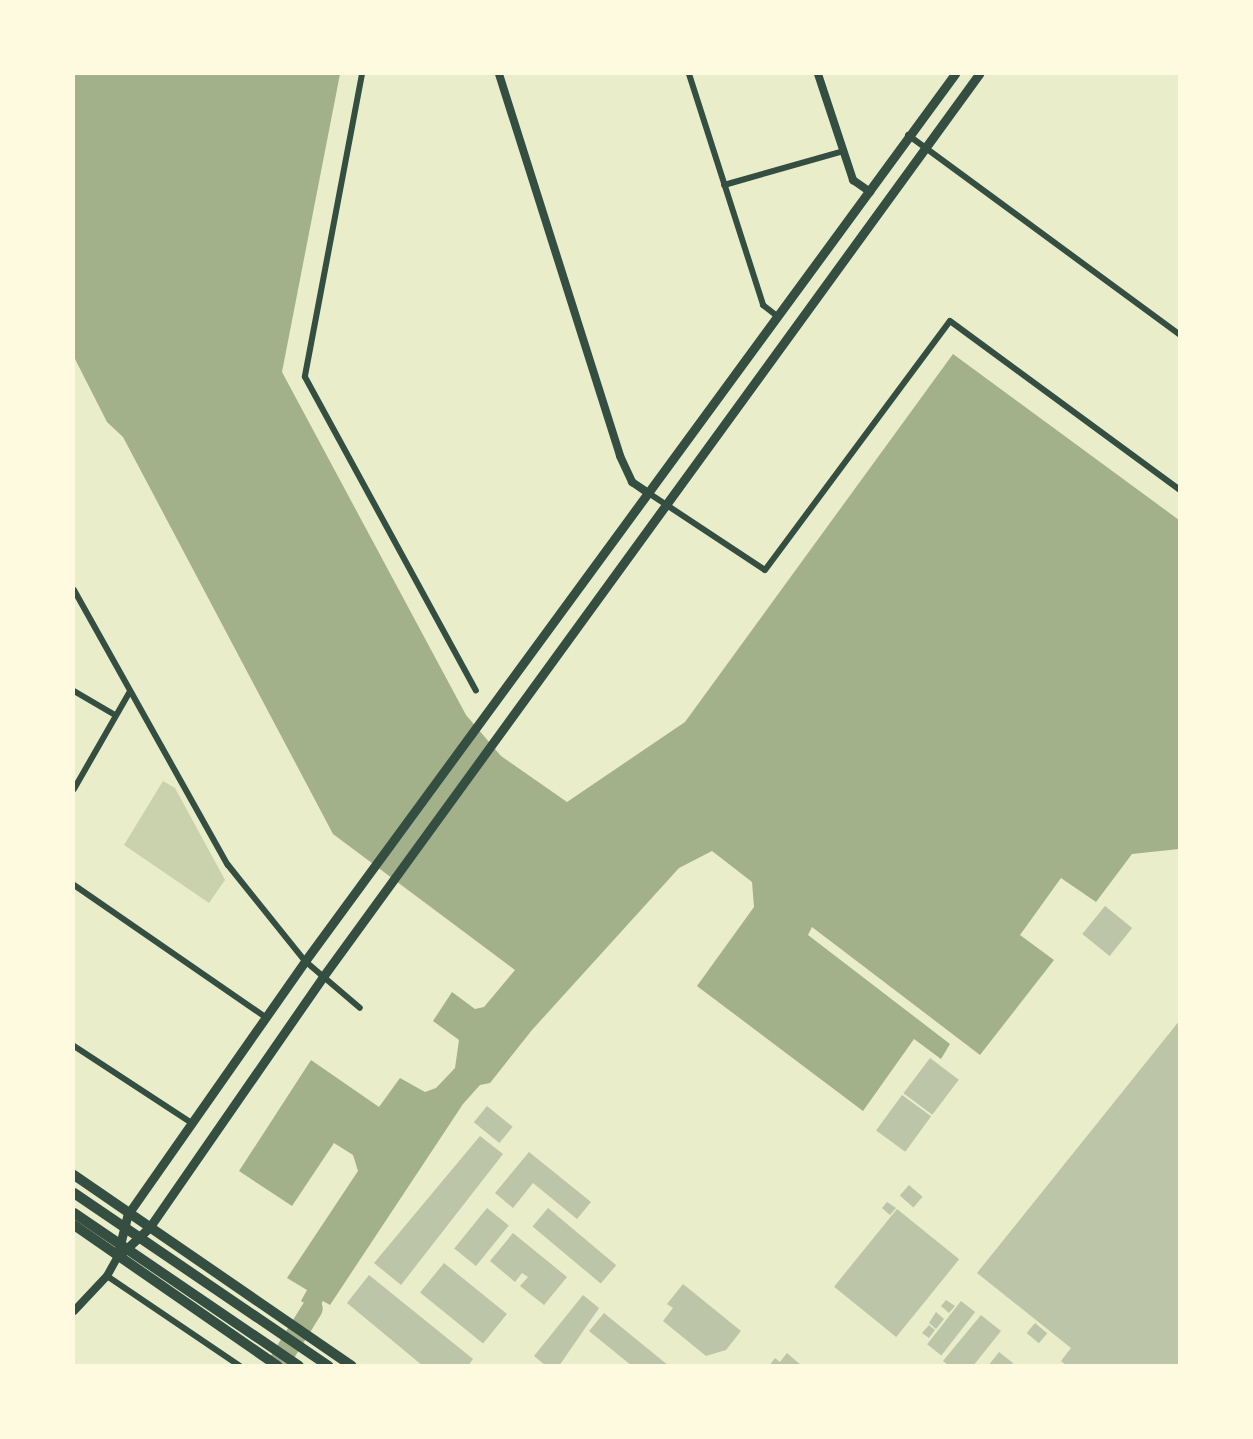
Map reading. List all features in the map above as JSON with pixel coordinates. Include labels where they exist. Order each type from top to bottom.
[{"type":"highway","points":[[74,1175],[352,1366]]},
{"type":"highway","points":[[74,1193],[329,1366]]},
{"type":"highway","points":[[74,1213],[299,1366]]},
{"type":"highway","points":[[74,1225],[117,1258],[268,1362]]},
{"type":"main road","points":[[117,1258],[128,1214],[305,961],[955,74]]},
{"type":"main road","points":[[117,1258],[149,1228],[322,978],[979,74]]},
{"type":"street","points":[[362,74],[304,377],[476,690]]},
{"type":"street","points":[[499,74],[620,456],[632,482],[765,570],[950,321],[1180,490]]},
{"type":"street","points":[[689,74],[763,305],[777,316]]},
{"type":"street","points":[[818,74],[853,180],[870,192]]},
{"type":"street","points":[[908,135],[1180,335]]},
{"type":"street","points":[[724,185],[844,151]]},
{"type":"street","points":[[74,590],[129,694],[228,865],[305,961],[360,1008]]},
{"type":"street","points":[[74,691],[115,715]]},
{"type":"street","points":[[74,789],[129,694]]},
{"type":"street","points":[[74,769],[82,773]]},
{"type":"street","points":[[74,885],[267,1018]]},
{"type":"street","points":[[74,1046],[193,1124]]},
{"type":"street","points":[[74,1311],[107,1276],[117,1258]]},
{"type":"street","points":[[107,1276],[240,1366]]},
{"type":"shaded area","points":[[74,74],[340,74],[282,372],[466,715],[501,756],[567,802],[685,722],[953,354],[1179,520],[1179,849],[1132,854],[1096,902],[1061,878],[1020,935],[1054,960],[980,1055],[812,927],[808,935],[950,1044],[941,1059],[914,1039],[863,1111],[697,986],[754,907],[752,882],[712,851],[679,868],[532,1030],[490,1083],[480,1085],[463,1104],[330,1305],[323,1301],[317,1311],[301,1301],[307,1290],[287,1278],[358,1171],[353,1155],[334,1143],[292,1206],[239,1171],[311,1060],[379,1107],[400,1078],[425,1092],[436,1088],[455,1068],[459,1040],[433,1021],[452,992],[475,1009],[484,1007],[515,970],[333,834],[123,437],[107,422],[75,359]]},
{"type":"shaded area","points":[[163,781],[175,788],[225,880],[209,903],[124,845]]},
{"type":"building","points":[[1105,906],[1132,928],[1110,956],[1082,934]]},
{"type":"building","points":[[1180,1020],[1180,1366],[1067,1366],[1061,1361],[1071,1348],[977,1273]]},
{"type":"building","points":[[930,1058],[959,1080],[932,1115],[904,1093]]},
{"type":"building","points":[[902,1095],[931,1116],[905,1152],[876,1131]]},
{"type":"building","points":[[487,1106],[513,1127],[499,1143],[474,1122]]},
{"type":"building","points":[[480,1136],[503,1154],[401,1285],[374,1263]]},
{"type":"building","points":[[529,1152],[591,1202],[577,1219],[533,1183],[513,1208],[495,1193]]},
{"type":"building","points":[[909,1185],[923,1197],[913,1207],[900,1196]]},
{"type":"building","points":[[887,1202],[896,1208],[890,1215],[882,1208]]},
{"type":"building","points":[[487,1208],[509,1226],[476,1266],[454,1248]]},
{"type":"building","points":[[548,1208],[616,1265],[601,1284],[533,1226]]},
{"type":"building","points":[[897,1209],[959,1259],[896,1337],[834,1287]]},
{"type":"building","points":[[513,1233],[567,1277],[544,1305],[520,1286],[528,1277],[522,1273],[515,1282],[490,1261]]},
{"type":"building","points":[[444,1263],[507,1314],[483,1344],[420,1293]]},
{"type":"building","points":[[369,1275],[473,1359],[468,1366],[423,1366],[347,1303]]},
{"type":"building","points":[[683,1284],[741,1331],[726,1350],[706,1356],[663,1321],[673,1308],[667,1304]]},
{"type":"building","points":[[583,1295],[599,1308],[559,1366],[546,1366],[534,1356]]},
{"type":"building","points":[[946,1300],[955,1306],[949,1313],[941,1306]]},
{"type":"building","points":[[961,1301],[975,1312],[941,1355],[927,1344]]},
{"type":"building","points":[[936,1312],[944,1319],[936,1329],[929,1323]]},
{"type":"building","points":[[604,1313],[669,1366],[632,1366],[589,1331]]},
{"type":"building","points":[[981,1315],[1001,1331],[973,1366],[949,1366],[943,1361]]},
{"type":"building","points":[[1035,1323],[1047,1333],[1039,1343],[1027,1333]]},
{"type":"building","points":[[929,1325],[935,1330],[929,1338],[922,1333]]},
{"type":"building","points":[[999,1352],[1013,1363],[1011,1366],[988,1366]]},
{"type":"building","points":[[787,1353],[802,1366],[769,1366],[775,1358],[780,1362]]},
{"type":"waterway","points":[[276,1366],[312,1308]]}]
